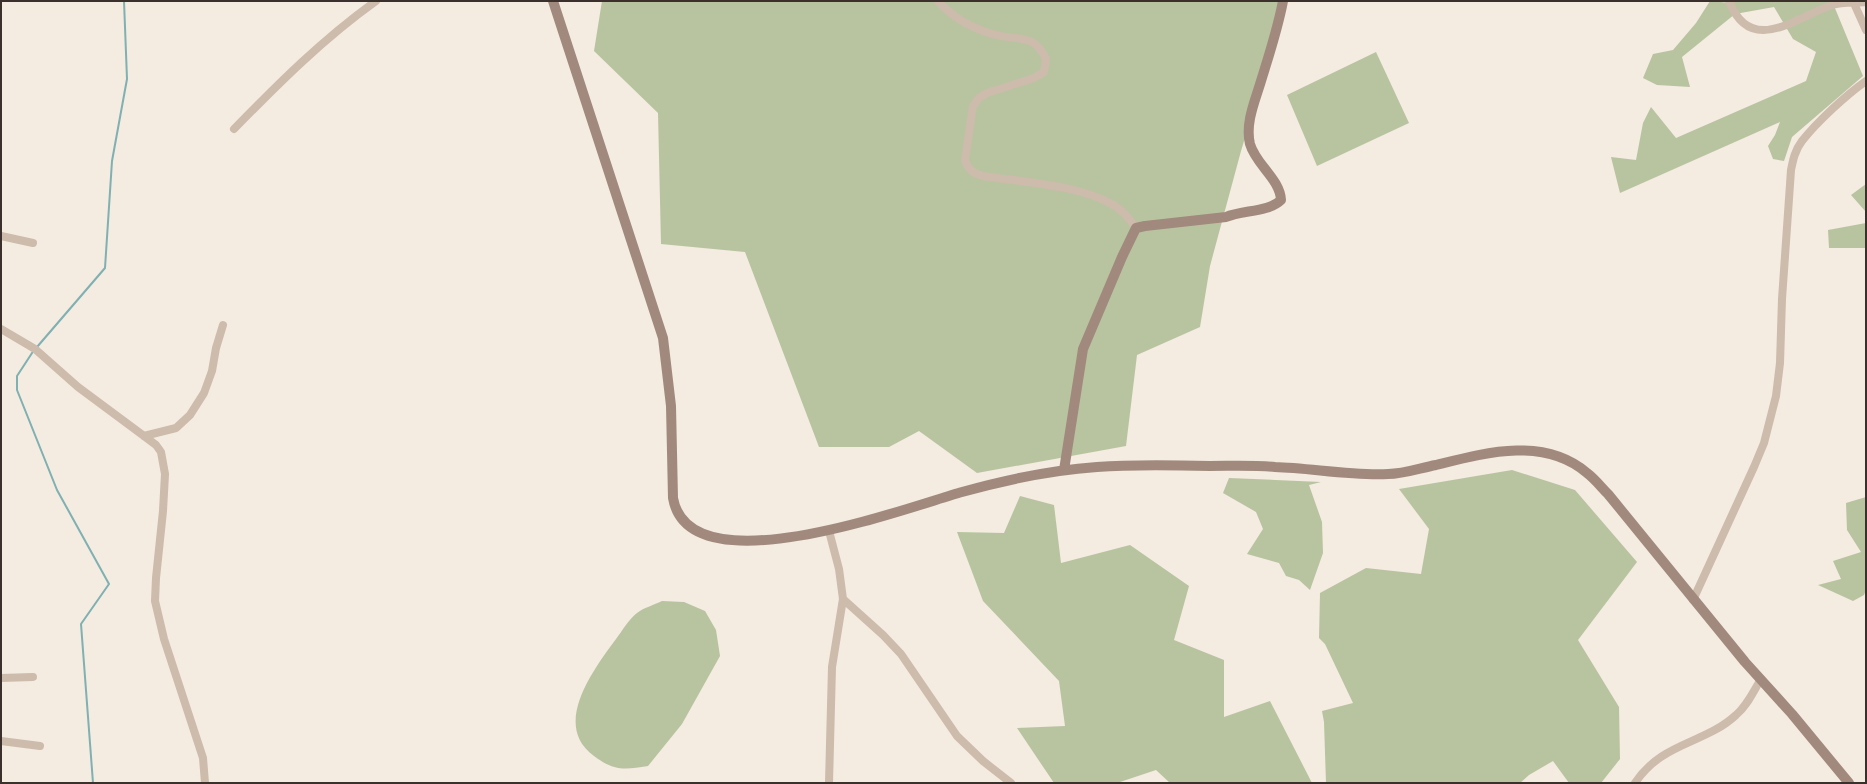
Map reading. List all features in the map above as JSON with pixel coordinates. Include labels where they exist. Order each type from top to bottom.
[{"type":"main road","points":[[553,1],[663,338],[671,406],[672,486],[675,507],[683,520],[696,531],[727,540],[764,540],[829,531],[963,491],[1064,470],[1138,464],[1273,466],[1382,474],[1404,472],[1482,454],[1514,450],[1541,452],[1563,459],[1587,473],[1608,494],[1693,600],[1760,679],[1792,714],[1849,783]]},
{"type":"main road","points":[[1064,470],[1083,349],[1136,228],[1226,217],[1234,213],[1271,207],[1281,200],[1278,187],[1261,164],[1250,145],[1249,127],[1253,105],[1275,34],[1283,1]]},
{"type":"street","points":[[234,129],[292,70],[327,38],[376,1]]},
{"type":"street","points":[[938,1],[948,12],[975,28],[998,35],[1029,40],[1039,48],[1046,59],[1044,72],[1034,78],[987,93],[979,98],[973,106],[965,160],[968,167],[974,173],[982,176],[1070,190],[1100,198],[1116,206],[1127,216],[1136,228]]},
{"type":"street","points":[[1729,1],[1735,15],[1744,24],[1763,31],[1785,26],[1833,5],[1866,2]]},
{"type":"street","points":[[1853,2],[1866,30]]},
{"type":"street","points":[[1693,600],[1764,443],[1776,396],[1780,362],[1782,298],[1791,170],[1795,154],[1801,142],[1817,125],[1850,93],[1865,81]]},
{"type":"street","points":[[1,236],[33,243]]},
{"type":"street","points":[[144,436],[176,428],[190,415],[204,392],[212,371],[216,348],[223,325]]},
{"type":"street","points":[[1,329],[35,349],[78,387],[144,436],[161,452],[165,474],[155,602],[164,639],[203,758],[205,783]]},
{"type":"street","points":[[829,531],[839,569],[843,599],[832,668],[829,783]]},
{"type":"street","points":[[843,599],[883,635],[900,654],[957,736],[983,761],[1011,783]]},
{"type":"street","points":[[1,678],[33,677]]},
{"type":"street","points":[[1635,783],[1642,773],[1654,761],[1718,727],[1736,715],[1749,699],[1760,679]]},
{"type":"street","points":[[1,741],[40,746]]},
{"type":"green space","points":[[602,1],[1286,1],[1241,151],[1210,266],[1200,327],[1137,355],[1126,446],[977,473],[919,431],[889,447],[819,447],[745,252],[661,244],[658,113],[594,51]]},
{"type":"green space","points":[[1710,1],[1731,3],[1737,1],[1832,1],[1863,76],[1792,137],[1784,161],[1773,159],[1768,146],[1775,135],[1780,122],[1620,193],[1611,157],[1636,160],[1643,123],[1651,107],[1676,138],[1806,81],[1816,52],[1793,39],[1774,7],[1735,14],[1682,57],[1690,87],[1657,85],[1643,78],[1653,54],[1673,50],[1696,23]]},
{"type":"green space","points":[[1376,52],[1409,123],[1317,166],[1287,95]]},
{"type":"green space","points":[[1866,184],[1866,212],[1851,195]]},
{"type":"green space","points":[[1866,223],[1866,248],[1829,248],[1828,230]]},
{"type":"green space","points":[[1512,470],[1575,490],[1637,562],[1578,640],[1619,707],[1620,759],[1601,783],[1569,783],[1553,761],[1529,775],[1520,783],[1326,783],[1324,722],[1322,711],[1353,703],[1325,644],[1319,638],[1320,593],[1366,568],[1421,574],[1429,529],[1399,489]]},
{"type":"green space","points":[[1229,478],[1321,482],[1309,485],[1322,522],[1323,553],[1310,590],[1299,580],[1286,576],[1279,563],[1247,554],[1263,529],[1256,512],[1223,493]]},
{"type":"green space","points":[[1020,496],[1054,505],[1061,563],[1130,545],[1189,586],[1174,640],[1224,660],[1224,717],[1270,701],[1312,783],[1170,783],[1156,770],[1117,783],[1054,783],[1017,728],[1065,726],[1059,681],[983,601],[957,532],[1004,533]]},
{"type":"green space","points":[[1866,497],[1866,590],[1864,595],[1853,601],[1818,585],[1841,579],[1833,561],[1861,552],[1847,530],[1846,503]]},
{"type":"green space","points":[[662,601],[684,602],[705,611],[716,630],[720,656],[682,724],[648,766],[626,769],[614,767],[594,756],[582,743],[576,729],[576,713],[588,681],[631,618],[642,610]]},
{"type":"waterway","points":[[37,347],[105,268],[112,161],[127,79],[124,1]]},
{"type":"waterway","points":[[34,350],[17,376],[17,390],[57,490],[109,584],[81,624],[93,783]]}]
